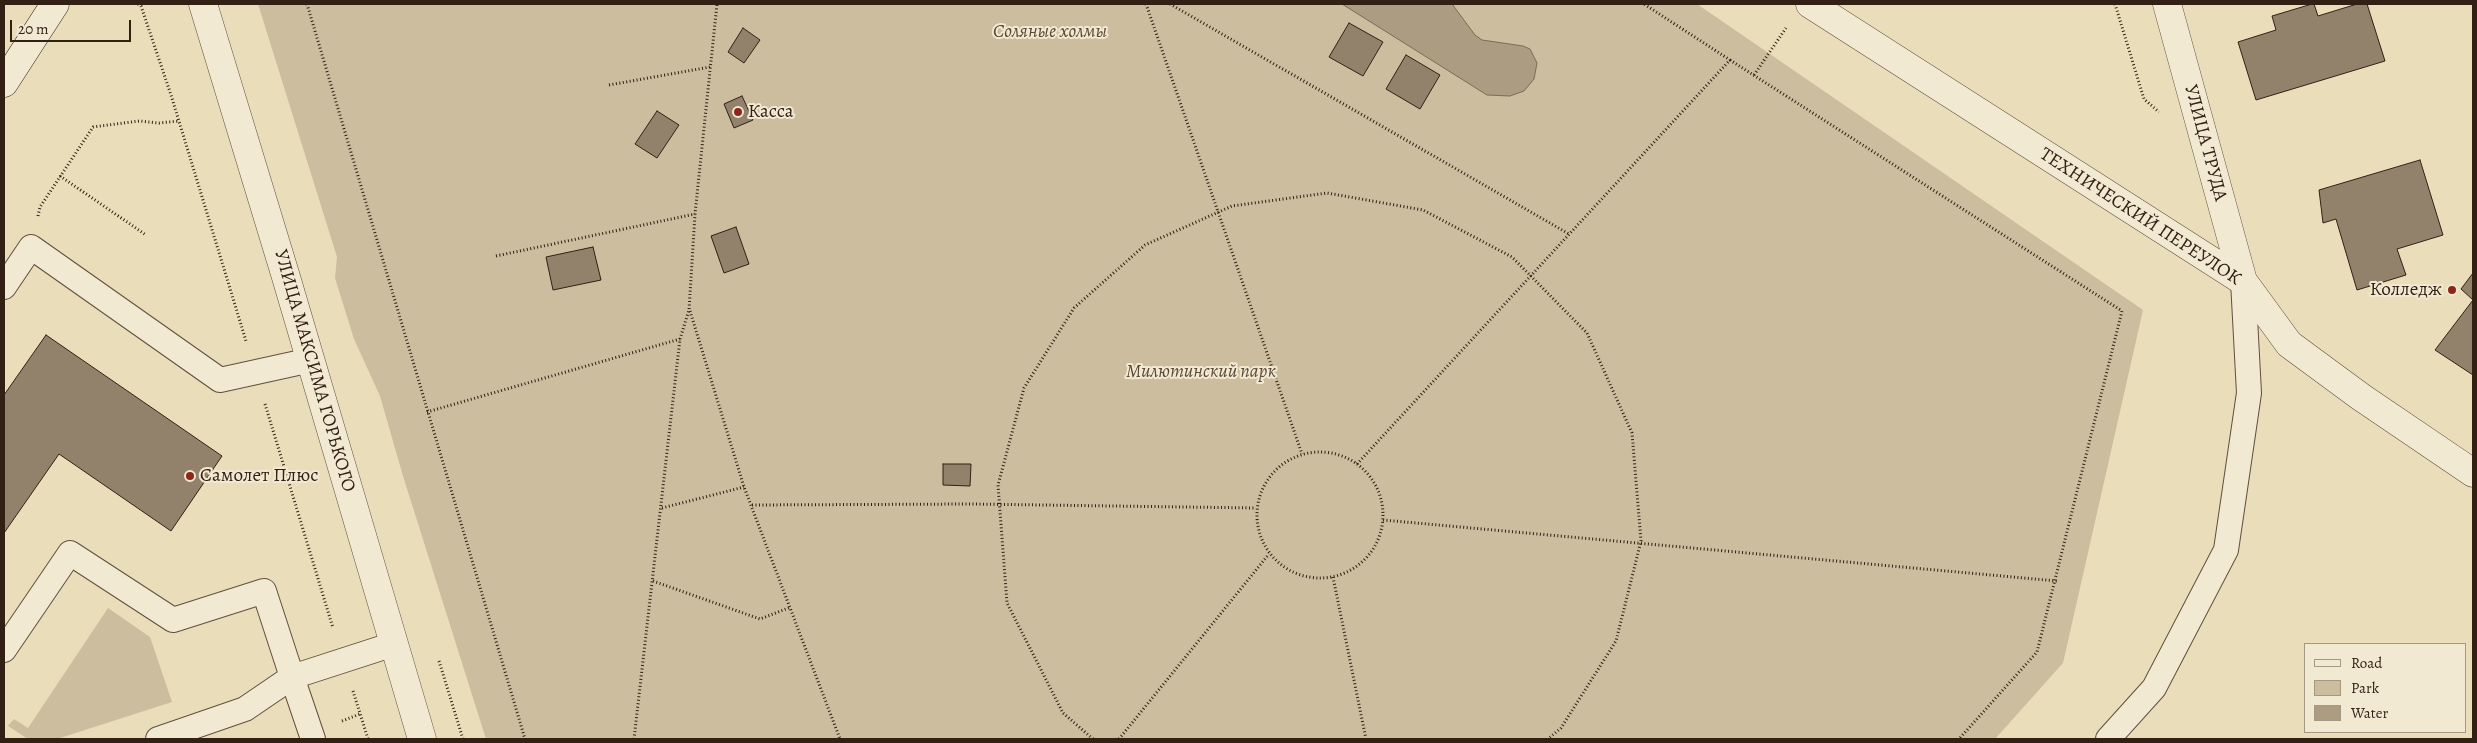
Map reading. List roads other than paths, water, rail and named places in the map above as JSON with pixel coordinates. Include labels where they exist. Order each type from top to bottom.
[{"type":"street","points":[[4,83],[55,4]]},
{"type":"street","name":"УЛИЦА МАКСИМА ГОРЬКОГО","points":[[203,4],[311,360],[422,739]]},
{"type":"street","name":"ТЕХНИЧЕСКИЙ ПЕРЕУЛОК","points":[[1810,4],[2243,281],[2290,344],[2361,397],[2473,473]]},
{"type":"street","name":"УЛИЦА ТРУДА","points":[[2167,4],[2243,281]]},
{"type":"lane","points":[[4,287],[31,247],[220,380],[311,360]]},
{"type":"lane","points":[[2108,739],[2154,688],[2226,550],[2249,393],[2243,281]]},
{"type":"lane","points":[[4,650],[70,553],[173,620],[264,591],[312,739]]},
{"type":"lane","points":[[158,739],[245,709],[292,677],[394,644]]},
{"type":"water","points":[[1342,4],[1452,4],[1475,35],[1482,40],[1523,46],[1530,49],[1537,63],[1534,79],[1524,91],[1510,96],[1487,95]]},
{"type":"place","name":"Касса","points":[[738,112]]},
{"type":"place","name":"Колледж","points":[[2452,290]]},
{"type":"place","name":"Самолет Плюс","points":[[190,476]]},
{"type":"park label","name":"Соляные холмы","points":[[1050,32]]},
{"type":"park label","name":"Милютинский парк","points":[[1201,372]]}]
